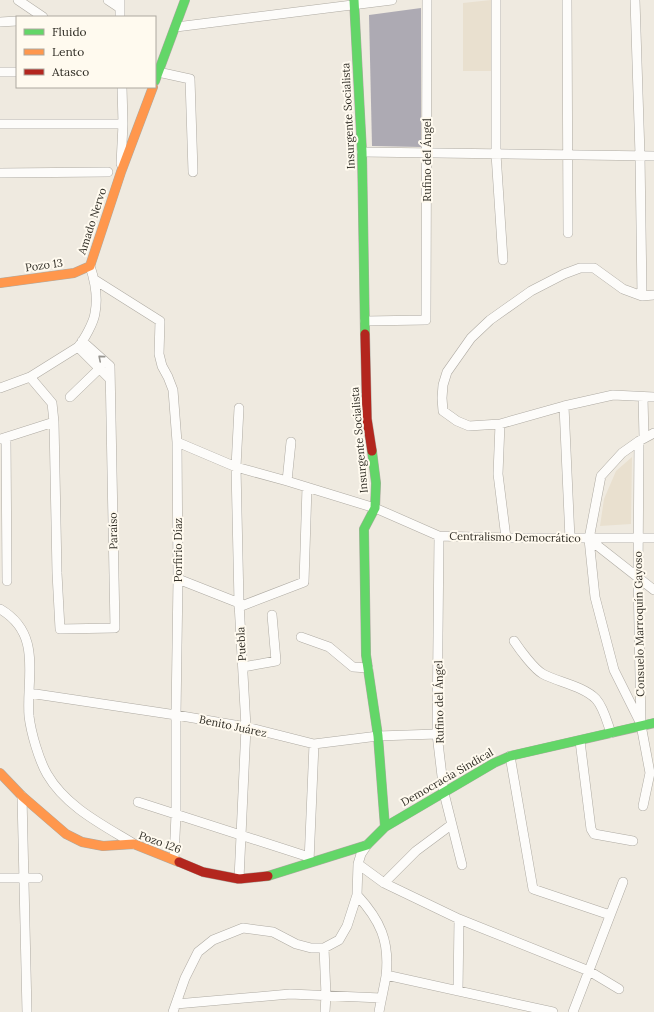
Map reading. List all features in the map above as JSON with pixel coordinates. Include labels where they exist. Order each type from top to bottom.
[{"type":"street","points":[[18,0],[42,16]]},
{"type":"street","points":[[108,0],[120,8]]},
{"type":"street","points":[[186,0],[157,77],[190,79],[193,172]]},
{"type":"street","points":[[176,27],[354,2],[392,0]]},
{"type":"street","name":"Rufino del Ángel","points":[[365,321],[426,320],[427,0]]},
{"type":"street","points":[[496,0],[496,154],[503,260]]},
{"type":"street","points":[[567,0],[568,233]]},
{"type":"street","points":[[636,0],[642,296]]},
{"type":"street","name":"Insurgente Socialista","points":[[354,2],[362,152],[367,419],[376,483],[375,508],[364,529],[366,656],[378,736],[385,827]]},
{"type":"street","points":[[0,22],[16,21]]},
{"type":"street","points":[[0,72],[16,72]]},
{"type":"street","points":[[120,172],[123,124],[122,88]]},
{"type":"street","name":"Amado Nervo","points":[[80,344],[96,314],[95,280],[90,266],[120,172],[153,88]]},
{"type":"street","points":[[0,124],[123,124]]},
{"type":"street","points":[[362,152],[654,156]]},
{"type":"street","points":[[0,173],[108,172]]},
{"type":"street","name":"Pozo 13","points":[[0,283],[74,272],[90,266]]},
{"type":"street","points":[[654,295],[642,296],[623,289],[594,268],[580,268],[564,274],[531,291],[490,320],[471,338],[447,372],[443,386],[442,398],[444,411],[457,421],[469,426],[500,424],[564,406],[613,395],[654,397]]},
{"type":"street","name":"Porfirio Díaz","points":[[95,280],[160,321],[159,354],[162,366],[173,390],[177,442],[178,579],[176,814],[174,859]]},
{"type":"street","points":[[0,388],[30,377],[80,344],[99,369],[110,379]]},
{"type":"street","name":"Paraíso","points":[[54,422],[57,573],[60,629],[115,628],[110,366],[80,344]]},
{"type":"street","points":[[70,397],[99,369]]},
{"type":"street","points":[[7,581],[3,439],[54,422],[52,403],[30,377]]},
{"type":"street","name":"Consuelo Marroquín Gayoso","points":[[643,397],[638,578],[641,725],[650,773],[644,806]]},
{"type":"street","points":[[564,406],[570,539]]},
{"type":"street","name":"Puebla","points":[[239,408],[236,467],[239,605],[246,727],[239,879]]},
{"type":"street","points":[[500,424],[498,474],[506,538]]},
{"type":"street","points":[[641,725],[614,670],[595,597],[589,539],[601,476],[622,453],[641,439],[654,433]]},
{"type":"street","name":"Centralismo Democrático","points":[[177,442],[236,467],[375,508],[439,536],[570,539],[654,538]]},
{"type":"street","points":[[287,481],[291,442]]},
{"type":"street","points":[[178,579],[239,605],[304,582],[307,487]]},
{"type":"street","name":"Rufino del Ángel","points":[[439,536],[438,734],[444,793],[462,865]]},
{"type":"street","points":[[589,539],[654,590]]},
{"type":"street","points":[[0,609],[9,614],[22,630],[28,643],[31,661],[29,718],[36,747],[47,774],[60,794],[95,820],[134,844]]},
{"type":"street","points":[[243,667],[276,661],[272,615]]},
{"type":"street","points":[[302,637],[329,647],[353,668],[368,668]]},
{"type":"street","points":[[514,641],[541,673],[579,689],[596,699],[605,714],[611,733]]},
{"type":"street","name":"Benito Juárez","points":[[29,693],[176,714],[246,727],[314,744],[378,736],[438,734]]},
{"type":"street","name":"Democracia Sindical","points":[[309,860],[354,850],[367,845],[385,827],[494,763],[510,756],[654,723]]},
{"type":"street","points":[[580,741],[591,828],[594,834],[633,841]]},
{"type":"street","points":[[138,802],[242,835],[309,860],[314,744]]},
{"type":"street","points":[[510,756],[533,888],[610,915]]},
{"type":"street","name":"Pozo 126","points":[[0,773],[22,796],[66,834],[82,842],[103,846],[134,844],[203,872],[239,879],[273,875],[309,860]]},
{"type":"street","points":[[22,796],[28,1012]]},
{"type":"street","points":[[384,882],[416,851],[451,825]]},
{"type":"street","points":[[367,845],[361,854],[358,864],[357,895],[347,926],[339,940],[324,948],[312,948],[296,944],[272,932],[244,928],[213,940],[198,952],[185,978],[174,1008],[290,994],[381,998]]},
{"type":"street","points":[[358,864],[384,882],[459,919],[589,971],[619,989]]},
{"type":"street","points":[[0,878],[38,878]]},
{"type":"street","points":[[573,1012],[623,882]]},
{"type":"street","points":[[357,895],[369,908],[383,934],[386,947],[386,976],[381,998],[380,1012]]},
{"type":"street","points":[[458,991],[459,919]]},
{"type":"street","points":[[324,948],[326,995],[325,1012]]},
{"type":"street","points":[[386,976],[553,1012]]},
{"type":"shaded area","points":[[491,0],[491,71],[463,71],[463,3]]},
{"type":"shaded area","points":[[632,457],[631,524],[600,526],[604,499],[616,471]]},
{"type":"building","points":[[421,8],[421,147],[372,146],[369,15]]},
{"type":"traffic: fast","points":[[156,78],[185,0]]},
{"type":"traffic: fast","points":[[354,0],[362,152],[365,334]]},
{"type":"traffic: fast","points":[[372,451],[376,483],[375,508],[364,529],[366,655],[378,736],[385,827]]},
{"type":"traffic: fast","points":[[268,876],[367,845],[385,827],[494,763],[510,756],[654,723]]},
{"type":"traffic: slow","points":[[0,283],[74,273],[90,266],[121,172],[153,88]]},
{"type":"traffic: slow","points":[[0,773],[22,796],[66,834],[82,842],[103,846],[134,844],[179,862]]},
{"type":"traffic: jam","points":[[365,334],[367,419],[372,451]]},
{"type":"traffic: jam","points":[[179,862],[203,872],[239,879],[268,876]]}]
